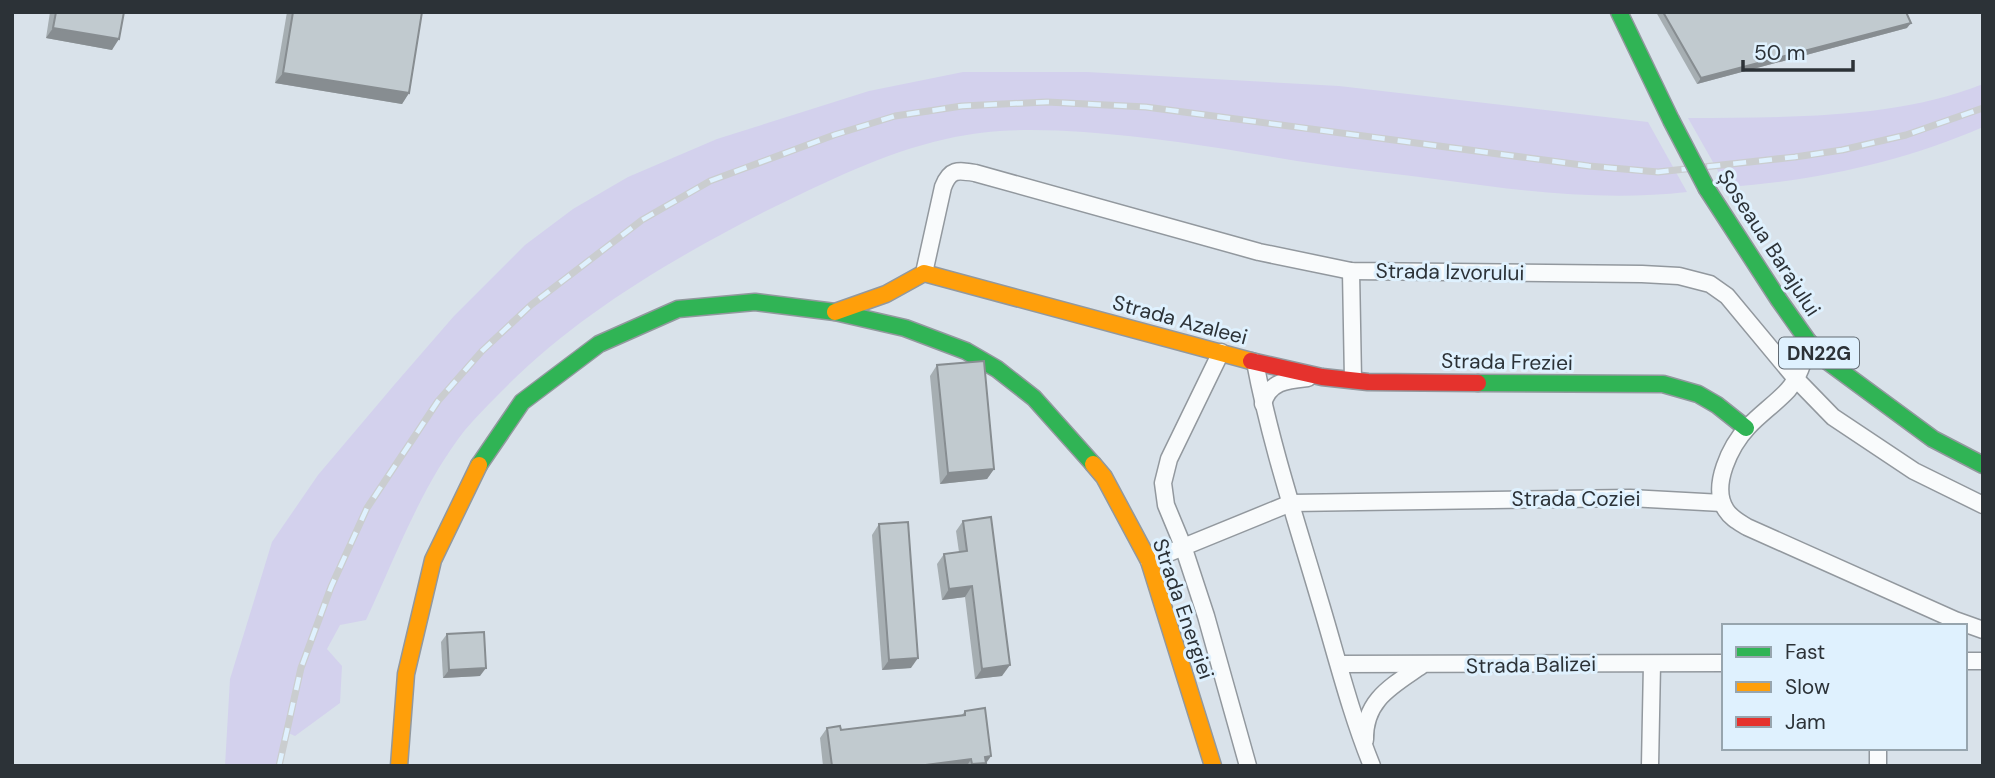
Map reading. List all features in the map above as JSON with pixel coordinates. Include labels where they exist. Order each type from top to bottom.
[{"type":"main road","name":"Șoseaua Barajului","points":[[1619,12],[1707,189],[1808,341],[1827,361],[1933,439],[1983,465]]},
{"type":"main road","points":[[835,312],[886,293],[924,273]]},
{"type":"main road","name":"Strada Azaleei","points":[[924,273],[1255,362]]},
{"type":"main road","name":"Strada Energiei","points":[[400,766],[406,674],[433,560],[478,466],[522,402],[599,344],[678,309],[755,302],[835,312],[905,328],[966,351],[997,369],[1034,398],[1104,477],[1149,561],[1213,766]]},
{"type":"main road","name":"Strada Freziei","points":[[1255,362],[1322,377],[1353,380],[1663,384],[1698,392],[1746,428]]},
{"type":"street","name":"Strada Izvorului","points":[[924,273],[943,187],[947,176],[955,172],[975,173],[1259,252],[1351,271],[1642,274],[1699,280],[1727,296],[1796,380],[1833,417],[1914,471],[1983,505]]},
{"type":"street","points":[[1351,271],[1353,380]]},
{"type":"street","points":[[1808,341],[1805,359],[1796,380],[1746,428],[1724,469],[1720,492],[1722,503],[1731,517],[1747,527],[1956,623]]},
{"type":"street","points":[[1221,352],[1165,472],[1163,484],[1166,505],[1206,616],[1248,766]]},
{"type":"street","name":"Strada Azaleei","points":[[1255,362],[1263,404],[1291,503],[1372,766]]},
{"type":"street","points":[[1263,404],[1274,385],[1294,379],[1322,377]]},
{"type":"street","name":"Strada Coziei","points":[[1149,561],[1291,503],[1630,498],[1722,503]]},
{"type":"street","name":"Strada Balizei","points":[[1339,664],[1421,666],[1722,663]]},
{"type":"street","points":[[1650,766],[1652,664]]},
{"type":"street","name":"Strada Azaleei","points":[[1365,746],[1368,713],[1384,693],[1421,666]]},
{"type":"shaded area","points":[[963,72],[1087,72],[1339,86],[1648,122],[1687,192],[1628,196],[1538,192],[1335,167],[1164,140],[1050,130],[963,135],[877,160],[768,210],[659,270],[591,315],[527,367],[465,430],[435,474],[366,620],[340,625],[327,649],[342,666],[340,703],[295,736],[286,732],[279,766],[225,766],[230,679],[272,542],[318,475],[395,384],[454,316],[525,245],[573,209],[628,177],[717,139],[869,91]]},
{"type":"shaded area","points":[[1983,84],[1983,127],[1890,160],[1825,175],[1760,184],[1727,187],[1688,118],[1799,116],[1875,110],[1948,96]]},
{"type":"building","points":[[56,12],[124,12],[119,39],[53,28]]},
{"type":"building","points":[[293,12],[422,12],[409,93],[283,73]]},
{"type":"building","points":[[1663,12],[1906,12],[1911,23],[1701,78]]},
{"type":"building","points":[[984,361],[994,469],[948,473],[937,365]]},
{"type":"building","points":[[991,517],[1010,665],[982,669],[972,586],[949,589],[944,554],[967,551],[963,521]]},
{"type":"building","points":[[908,522],[918,658],[889,660],[879,524]]},
{"type":"building","points":[[484,632],[486,668],[449,670],[447,634]]},
{"type":"building","points":[[985,708],[991,756],[985,757],[986,763],[972,764],[971,759],[918,766],[832,766],[827,728],[840,726],[841,730],[965,715],[965,711]]},
{"type":"railway","points":[[279,766],[301,668],[331,587],[367,508],[438,401],[482,351],[531,305],[642,220],[710,181],[834,135],[895,116],[962,106],[1047,102],[1146,107],[1589,166],[1658,172],[1842,150],[1906,135],[1983,108]]},
{"type":"traffic: fast","points":[[1619,12],[1671,120]]},
{"type":"traffic: fast","points":[[1671,120],[1707,189]]},
{"type":"traffic: fast","points":[[1707,189],[1779,300],[1808,341],[1827,361],[1933,439],[1983,465]]},
{"type":"traffic: fast","points":[[479,465],[522,402],[599,344],[678,309],[755,302],[835,312],[905,328],[966,351],[997,369],[1034,398],[1093,464]]},
{"type":"traffic: fast","points":[[1478,383],[1663,384],[1698,394],[1746,428]]},
{"type":"traffic: slow","points":[[835,312],[886,294],[924,273],[1251,361]]},
{"type":"traffic: slow","points":[[1093,464],[1104,477],[1149,561],[1213,766]]},
{"type":"traffic: slow","points":[[399,766],[406,674],[433,560],[479,465]]},
{"type":"traffic: jam","points":[[1251,361],[1322,377],[1368,382],[1478,383]]}]
